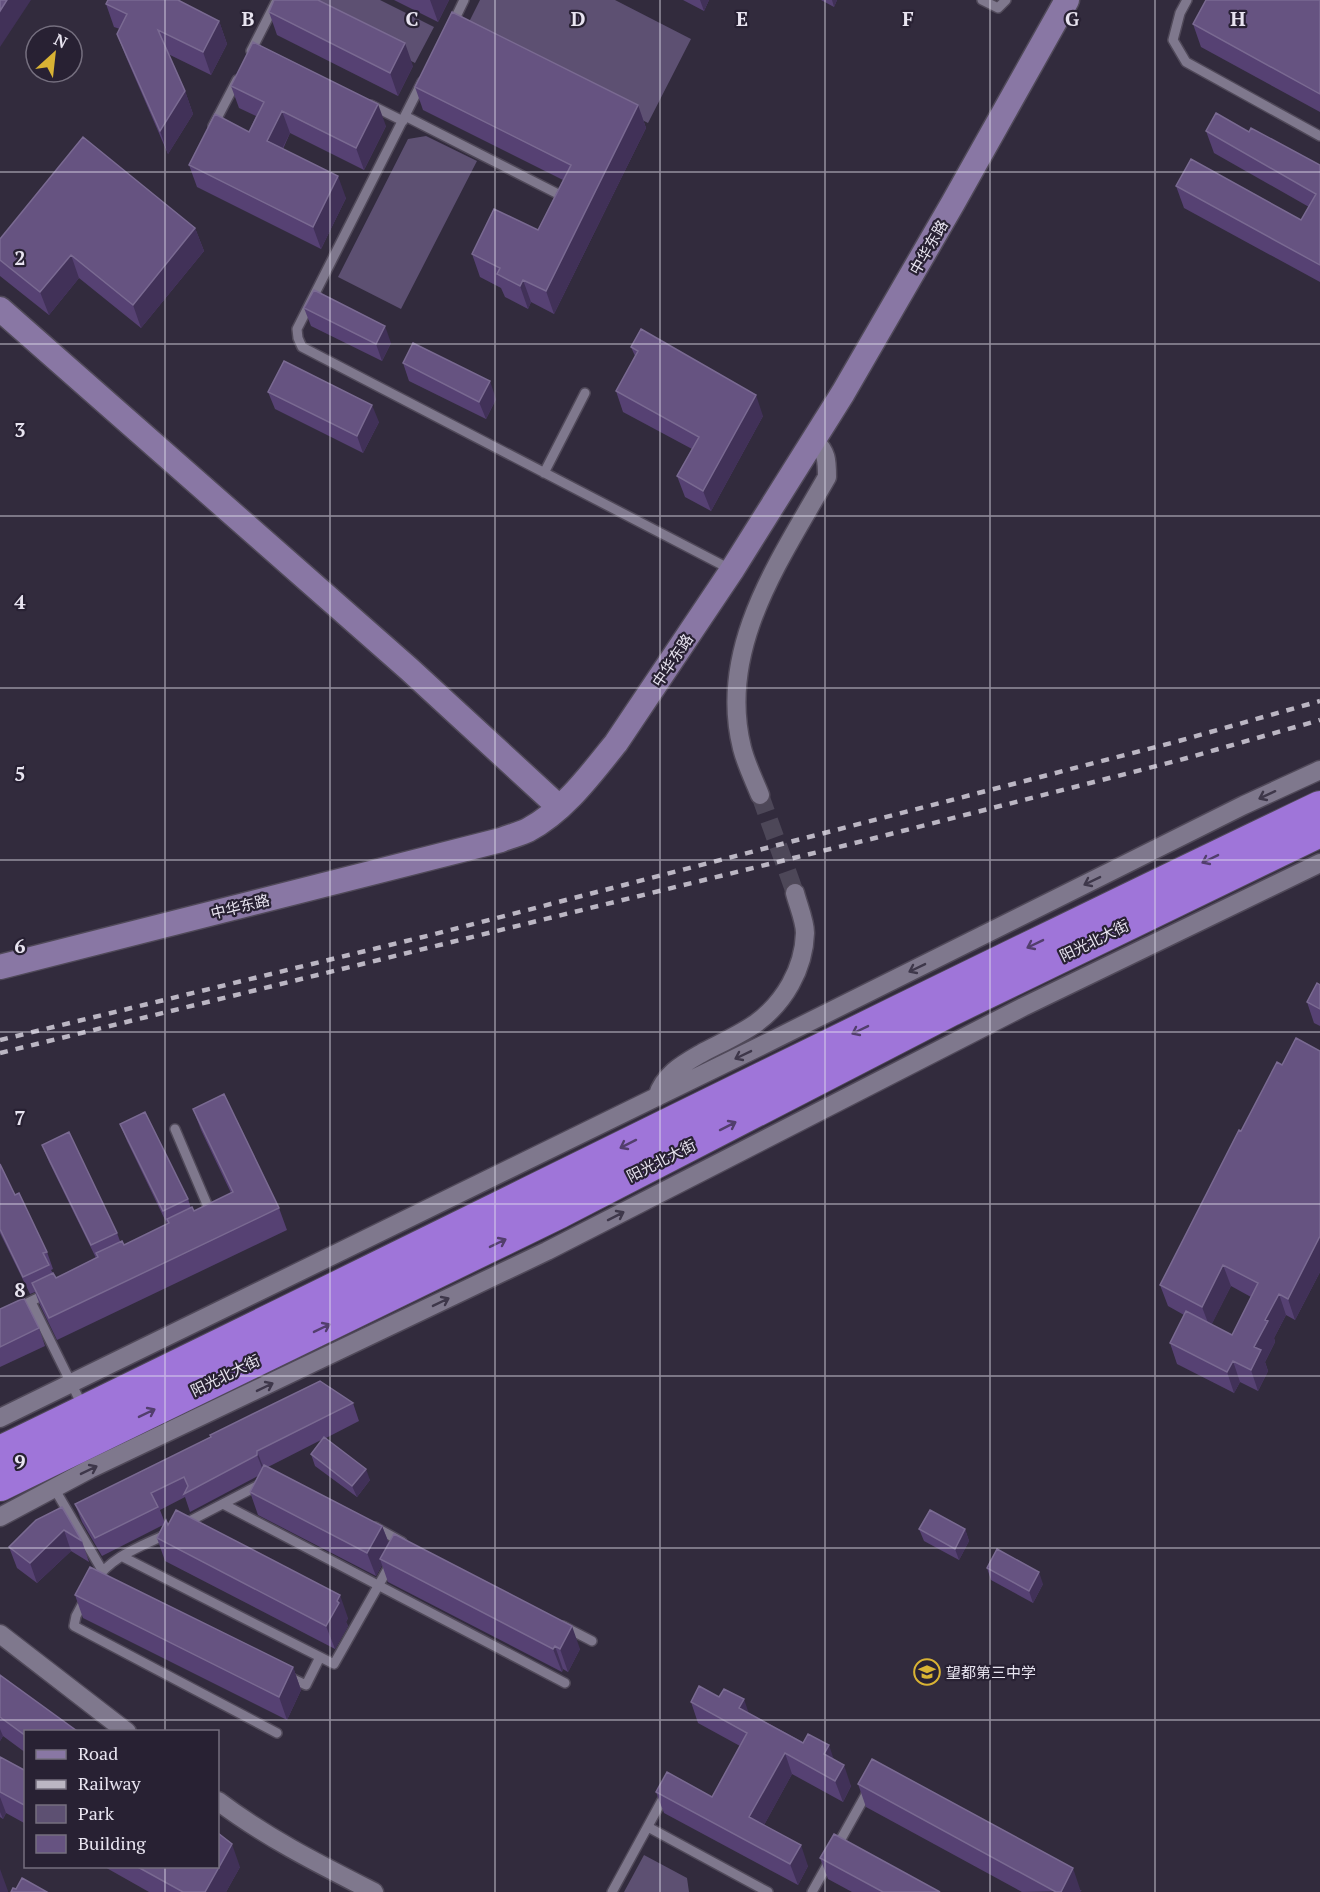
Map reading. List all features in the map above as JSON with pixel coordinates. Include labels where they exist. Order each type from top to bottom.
[{"type":"highway","name":"阳光北大街","points":[[0,1452],[547,1186],[1029,946],[1320,807]]},
{"type":"highway","name":"阳光北大街","points":[[0,1485],[560,1212],[961,1005],[1320,831]]},
{"type":"street","name":"中华东路","points":[[0,967],[501,840],[527,830],[559,807],[616,743],[732,570],[814,440],[895,305],[1061,2]]},
{"type":"street","points":[[0,309],[409,669],[559,807]]},
{"type":"street","points":[[760,795],[742,750],[738,726],[736,698],[741,659],[761,593],[827,477],[828,458],[814,440]]},
{"type":"street","points":[[0,1418],[658,1096],[1244,805],[1320,770]]},
{"type":"street","points":[[0,1517],[54,1488],[557,1246],[1023,1007],[1320,863]]},
{"type":"street","points":[[658,1129],[655,1105],[660,1089],[668,1077],[681,1065],[756,1023],[785,994],[796,974],[805,931],[795,893]]},
{"type":"street","points":[[0,1634],[126,1730]]},
{"type":"street","points":[[219,1802],[292,1851],[374,1892]]},
{"type":"lane","points":[[249,56],[277,0]]},
{"type":"lane","points":[[448,32],[464,0]]},
{"type":"lane","points":[[982,0],[998,8],[1006,0]]},
{"type":"lane","points":[[1187,0],[1180,13],[1173,39],[1186,62],[1320,135]]},
{"type":"lane","points":[[254,45],[265,51]]},
{"type":"lane","points":[[207,140],[244,66]]},
{"type":"lane","points":[[427,74],[297,329],[302,347],[732,570]]},
{"type":"lane","points":[[360,99],[404,118],[562,196]]},
{"type":"lane","points":[[544,473],[585,393]]},
{"type":"lane","points":[[175,1129],[209,1209],[209,1217],[198,1222]]},
{"type":"lane","points":[[0,1316],[52,1292]]},
{"type":"lane","points":[[31,1302],[85,1410]]},
{"type":"lane","points":[[269,1481],[102,1570],[76,1616],[75,1626],[277,1733]]},
{"type":"lane","points":[[54,1488],[102,1570]]},
{"type":"lane","points":[[223,1504],[565,1683]]},
{"type":"lane","points":[[364,1522],[398,1551]]},
{"type":"lane","points":[[398,1551],[414,1548]]},
{"type":"lane","points":[[123,1557],[334,1664],[398,1551]]},
{"type":"lane","points":[[96,1580],[107,1585]]},
{"type":"lane","points":[[550,1619],[592,1641]]},
{"type":"lane","points":[[275,1670],[306,1685],[320,1657]]},
{"type":"lane","points":[[812,1892],[873,1781]]},
{"type":"lane","points":[[612,1892],[672,1783]]},
{"type":"lane","points":[[648,1827],[768,1892]]},
{"type":"green space","points":[[297,0],[380,0],[434,27],[415,63],[296,2]]},
{"type":"green space","points":[[480,0],[615,0],[691,39],[648,123],[465,30]]},
{"type":"green space","points":[[426,136],[477,161],[401,309],[338,277],[408,139]]},
{"type":"green space","points":[[644,1855],[687,1878],[689,1892],[624,1892]]},
{"type":"building","points":[[0,0],[7,0],[0,11]]},
{"type":"building","points":[[108,0],[178,0],[219,21],[203,52],[158,30],[185,91],[160,131],[117,34],[127,14],[106,4]]},
{"type":"building","points":[[274,0],[318,0],[405,43],[390,73],[269,12]]},
{"type":"building","points":[[1206,0],[1320,0],[1320,94],[1193,24]]},
{"type":"building","points":[[452,12],[638,105],[546,291],[523,280],[520,286],[497,274],[500,268],[472,254],[494,209],[538,230],[571,165],[415,87]]},
{"type":"building","points":[[253,42],[378,104],[356,148],[282,111],[267,141],[338,176],[313,227],[189,165],[215,114],[249,132],[264,102],[231,86]]},
{"type":"building","points":[[1216,113],[1249,132],[1251,128],[1320,165],[1320,265],[1176,186],[1191,159],[1301,220],[1316,194],[1206,131]]},
{"type":"building","points":[[83,137],[195,228],[133,305],[71,255],[40,292],[0,260],[0,239]]},
{"type":"building","points":[[314,290],[385,326],[376,344],[304,308]]},
{"type":"building","points":[[641,329],[756,395],[703,491],[677,476],[699,437],[616,391],[638,351],[631,347]]},
{"type":"building","points":[[413,343],[490,381],[479,402],[403,363]]},
{"type":"building","points":[[284,361],[372,405],[357,436],[268,392]]},
{"type":"building","points":[[1317,983],[1320,985],[1320,1009],[1307,1002]]},
{"type":"building","points":[[1296,1038],[1320,1051],[1320,1236],[1288,1299],[1279,1294],[1265,1320],[1268,1321],[1254,1347],[1261,1350],[1251,1370],[1233,1361],[1227,1372],[1170,1343],[1186,1311],[1232,1335],[1258,1283],[1223,1265],[1202,1307],[1160,1285],[1239,1130],[1241,1131],[1277,1062],[1282,1065]]},
{"type":"building","points":[[224,1094],[279,1208],[49,1318],[32,1283],[53,1273],[56,1278],[98,1257],[96,1253],[122,1241],[124,1245],[169,1223],[167,1219],[192,1207],[194,1211],[233,1192],[193,1109]]},
{"type":"building","points":[[145,1112],[188,1199],[163,1211],[120,1124]]},
{"type":"building","points":[[69,1132],[117,1233],[91,1245],[42,1145]]},
{"type":"building","points":[[0,1164],[15,1195],[19,1193],[47,1252],[43,1253],[49,1265],[23,1277],[0,1229]]},
{"type":"building","points":[[24,1298],[39,1328],[0,1347],[0,1309]]},
{"type":"building","points":[[320,1381],[353,1403],[257,1451],[257,1455],[184,1494],[188,1486],[184,1477],[151,1493],[158,1507],[95,1538],[75,1504]]},
{"type":"building","points":[[324,1437],[366,1469],[352,1486],[311,1454]]},
{"type":"building","points":[[264,1465],[382,1526],[367,1553],[250,1492]]},
{"type":"building","points":[[62,1507],[82,1541],[64,1530],[30,1563],[9,1547],[36,1520]]},
{"type":"building","points":[[176,1510],[340,1595],[337,1601],[339,1603],[326,1626],[157,1538],[166,1520],[168,1525]]},
{"type":"building","points":[[930,1510],[965,1529],[955,1549],[919,1529]]},
{"type":"building","points":[[394,1534],[572,1626],[560,1649],[555,1646],[553,1649],[380,1559]]},
{"type":"building","points":[[997,1549],[1039,1572],[1029,1591],[987,1568]]},
{"type":"building","points":[[90,1567],[293,1667],[279,1697],[75,1595]]},
{"type":"building","points":[[0,1675],[76,1730],[24,1730],[24,1735],[0,1717]]},
{"type":"building","points":[[699,1686],[719,1697],[724,1689],[744,1699],[739,1708],[803,1743],[808,1734],[829,1745],[824,1754],[844,1765],[835,1781],[785,1753],[749,1817],[801,1845],[790,1864],[656,1792],[667,1772],[712,1797],[747,1733],[691,1702]]},
{"type":"building","points":[[0,1757],[24,1770],[24,1805],[0,1792]]},
{"type":"building","points":[[872,1759],[1073,1868],[1061,1892],[1056,1892],[858,1784]]},
{"type":"building","points":[[219,1834],[232,1844],[219,1867]]},
{"type":"building","points":[[834,1834],[940,1892],[883,1892],[820,1858]]},
{"type":"building","points":[[140,1868],[218,1868],[205,1892],[183,1892]]},
{"type":"building","points":[[22,1878],[47,1892],[11,1892],[13,1888],[16,1889]]},
{"type":"tunnel","points":[[760,795],[795,893]]},
{"type":"railway","points":[[0,1040],[435,934],[1175,742],[1320,701]]},
{"type":"railway","points":[[0,1053],[871,839],[1180,760],[1320,720]]},
{"type":"place","name":"望都第三中学","points":[[927,1672]]}]
